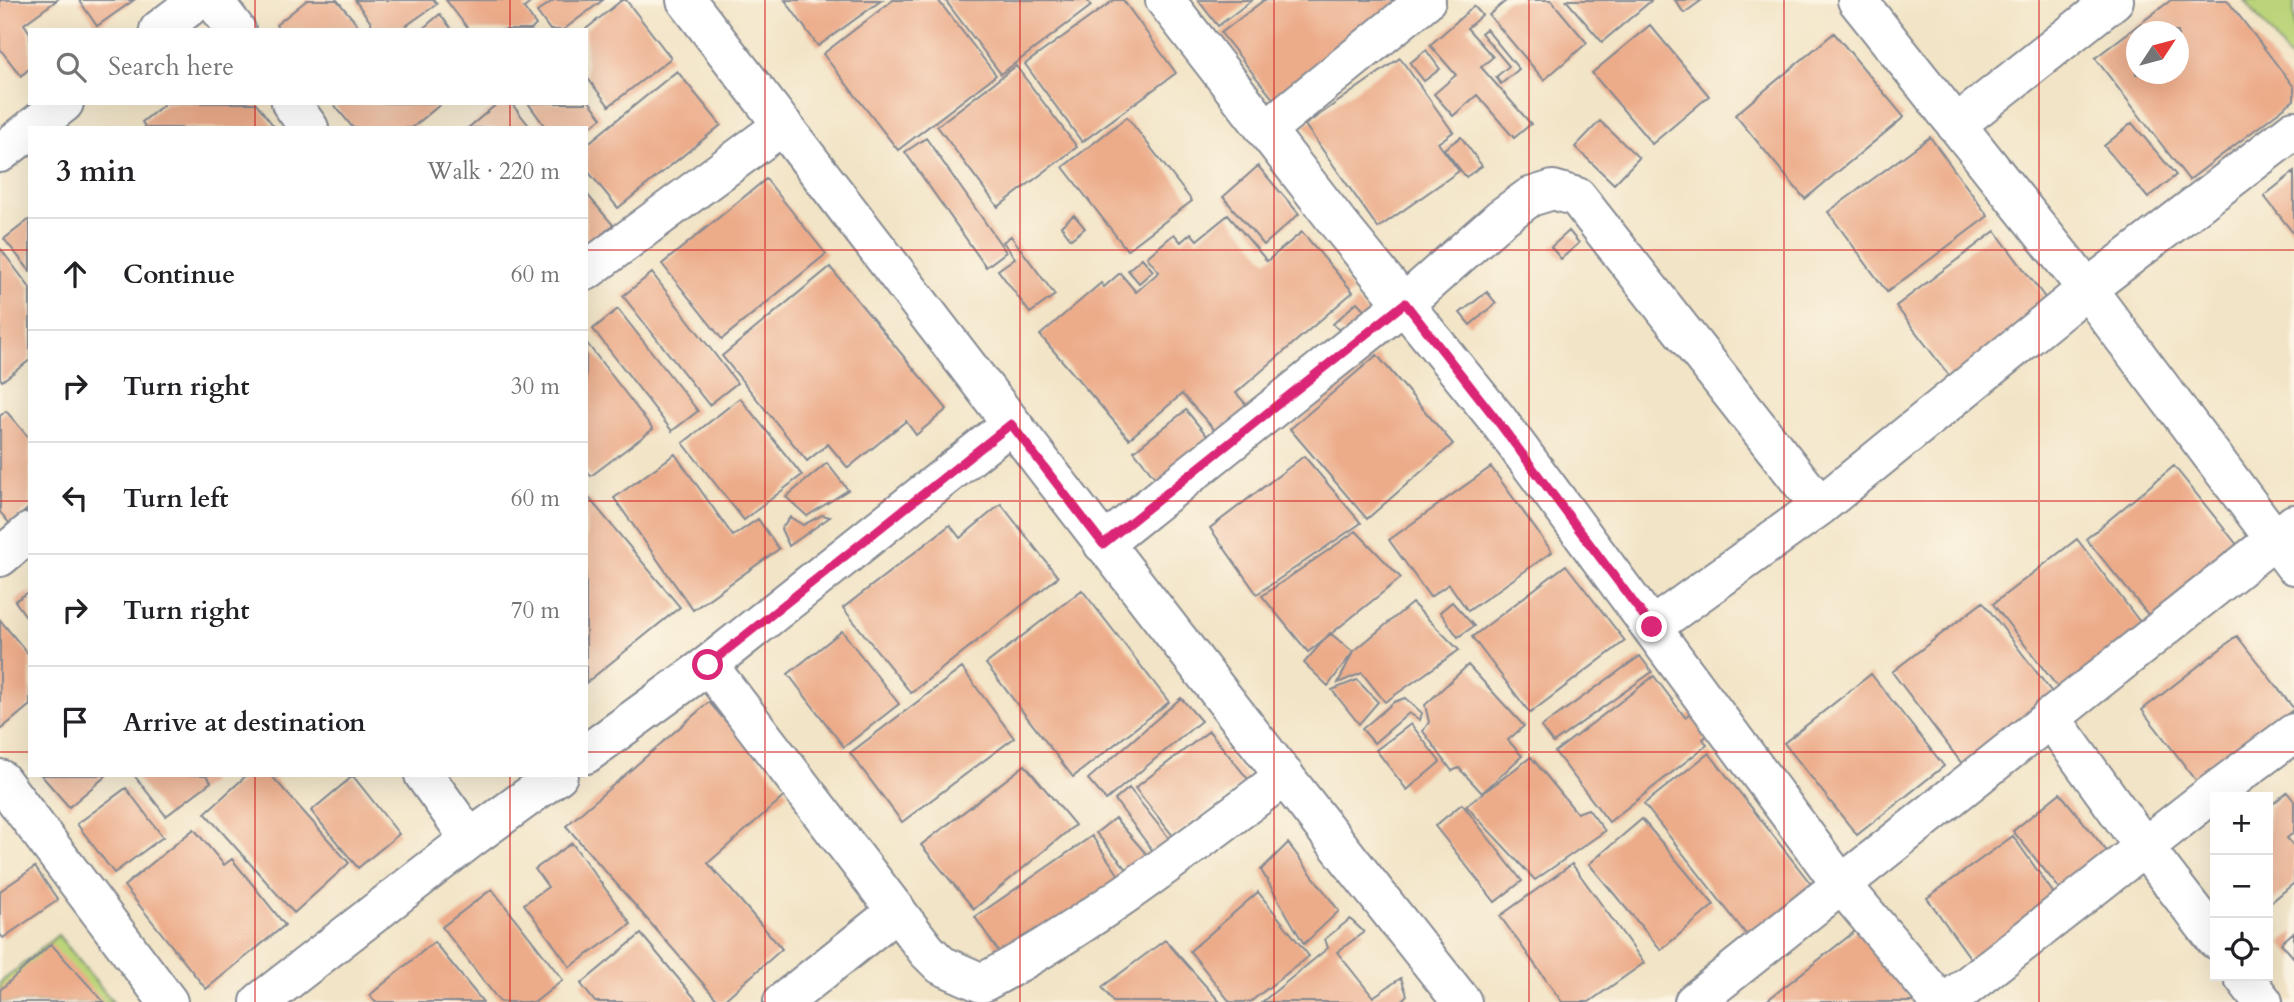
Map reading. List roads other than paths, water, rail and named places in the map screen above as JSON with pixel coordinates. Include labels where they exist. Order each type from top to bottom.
[{"type":"street","points":[[162,28],[198,0]]},
{"type":"street","points":[[213,0],[234,28]]},
{"type":"street","points":[[685,0],[1103,544],[1462,1002]]},
{"type":"street","points":[[1165,0],[1338,223],[1496,419],[1841,884],[1940,1002]]},
{"type":"street","points":[[1267,129],[1426,0]]},
{"type":"street","points":[[1693,1002],[2050,717],[2288,543],[1857,0]]},
{"type":"street","points":[[1956,125],[2114,0]]},
{"type":"street","points":[[35,126],[61,105]]},
{"type":"street","points":[[292,105],[308,126]]},
{"type":"street","points":[[588,270],[783,125]]},
{"type":"street","points":[[1652,627],[1820,506],[2087,289],[2294,130]]},
{"type":"street","points":[[0,153],[28,131]]},
{"type":"street","points":[[1103,544],[1405,303],[1502,218],[1530,197],[1553,190],[1577,197],[1820,506]]},
{"type":"street","points":[[588,753],[708,665],[1011,424]]},
{"type":"street","points":[[0,557],[28,534]]},
{"type":"street","points":[[708,665],[927,951],[941,965],[982,983],[1047,948],[1174,859],[1285,776]]},
{"type":"street","points":[[2050,717],[2210,933]]},
{"type":"street","points":[[1947,1002],[2294,733]]},
{"type":"street","points":[[425,777],[470,839]]},
{"type":"street","points":[[260,1002],[470,839],[555,777]]},
{"type":"street","points":[[0,779],[168,1002]]},
{"type":"street","points":[[783,1002],[897,911]]},
{"type":"street","points":[[2247,981],[2263,1002]]}]
